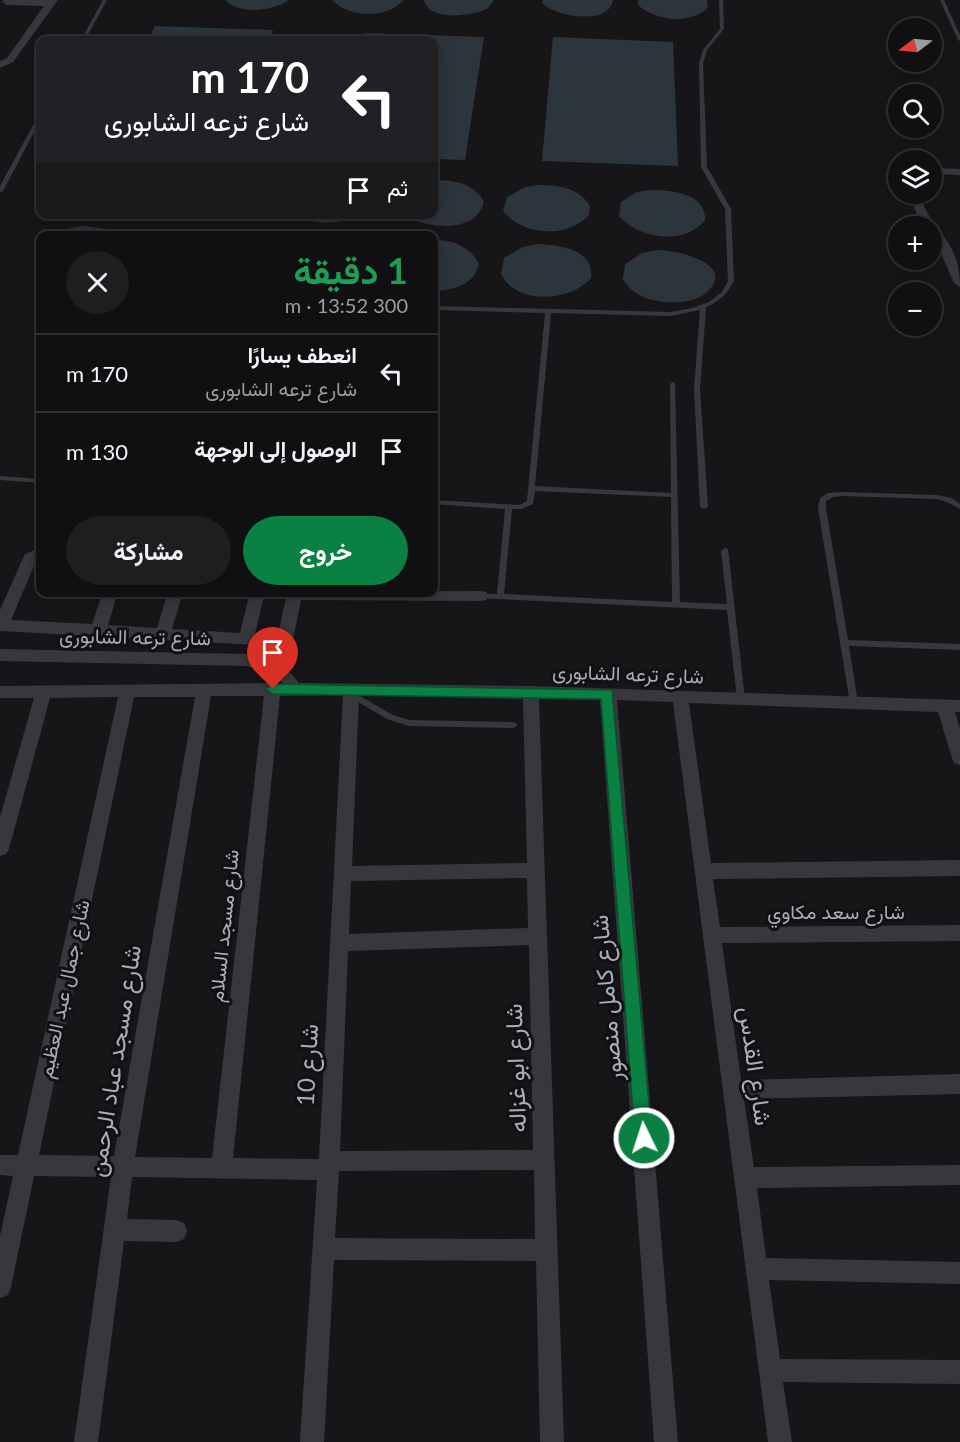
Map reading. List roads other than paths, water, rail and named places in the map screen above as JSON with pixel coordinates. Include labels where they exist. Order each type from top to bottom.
[{"type":"street","points":[[0,12],[7,1],[52,2]]},
{"type":"street","points":[[5,63],[52,2]]},
{"type":"street","points":[[942,171],[960,172]]},
{"type":"street","points":[[918,204],[925,219],[940,236],[960,283]]},
{"type":"street","points":[[36,556],[30,558],[0,625],[284,641]]},
{"type":"street","points":[[438,595],[481,596]]},
{"type":"street","points":[[98,631],[109,597]]},
{"type":"street","points":[[163,634],[174,597]]},
{"type":"street","points":[[246,639],[257,597]]},
{"type":"street","points":[[294,597],[279,669],[294,689]]},
{"type":"street","name":"شارع ترعه الشابورى","points":[[0,655],[246,660],[262,662],[279,669]]},
{"type":"street","name":"شارع مسجد السلام","points":[[221,1168],[273,689]]},
{"type":"street","name":"شارع ترعه الشابورى","points":[[0,692],[294,689],[351,692],[531,692],[953,706]]},
{"type":"street","name":"شارع مسجد عباد الرحمن","points":[[86,1442],[123,1167],[204,690]]},
{"type":"street","name":"شارع جمال عبد العظيم","points":[[0,1287],[127,692]]},
{"type":"street","name":"شارع 10","points":[[312,1442],[329,1166],[351,692]]},
{"type":"street","name":"شارع ابو غزاله","points":[[531,692],[552,1442]]},
{"type":"street","points":[[0,849],[43,693]]},
{"type":"street","name":"شارع كامل منصور","points":[[608,694],[666,1442]]},
{"type":"street","name":"شارع القدس","points":[[680,697],[780,1442]]},
{"type":"street","points":[[953,706],[960,759]]},
{"type":"street","points":[[703,870],[960,868]]},
{"type":"street","points":[[343,874],[536,870]]},
{"type":"street","name":"شارع سعد مكاوي","points":[[712,935],[960,933]]},
{"type":"street","points":[[340,943],[538,936]]},
{"type":"street","points":[[733,1090],[960,1084]]},
{"type":"street","points":[[0,1165],[221,1168],[544,1160]]},
{"type":"street","points":[[744,1178],[960,1175]]},
{"type":"street","points":[[114,1230],[176,1231]]},
{"type":"street","points":[[324,1250],[546,1250]]},
{"type":"street","points":[[757,1269],[960,1273]]},
{"type":"street","points":[[770,1370],[960,1372]]},
{"type":"lane","points":[[85,36],[105,0]]},
{"type":"lane","points":[[438,308],[671,314],[703,307],[718,298],[732,281],[728,209],[707,175],[703,159],[701,58],[723,29],[721,0]]},
{"type":"lane","points":[[942,0],[960,40]]},
{"type":"lane","points":[[0,191],[36,124]]},
{"type":"lane","points":[[703,307],[697,389],[704,507]]},
{"type":"lane","points":[[438,502],[509,507],[528,505],[548,311]]},
{"type":"lane","points":[[673,384],[676,605]]},
{"type":"lane","points":[[0,478],[36,481]]},
{"type":"lane","points":[[531,488],[673,495]]},
{"type":"lane","points":[[854,703],[822,508],[823,500],[831,495],[842,494],[936,497],[949,500],[960,507]]},
{"type":"lane","points":[[500,597],[509,507]]},
{"type":"lane","points":[[725,551],[741,699]]},
{"type":"lane","points":[[481,596],[731,607]]},
{"type":"lane","points":[[844,643],[960,646]]},
{"type":"lane","points":[[351,692],[399,721],[513,725]]}]
